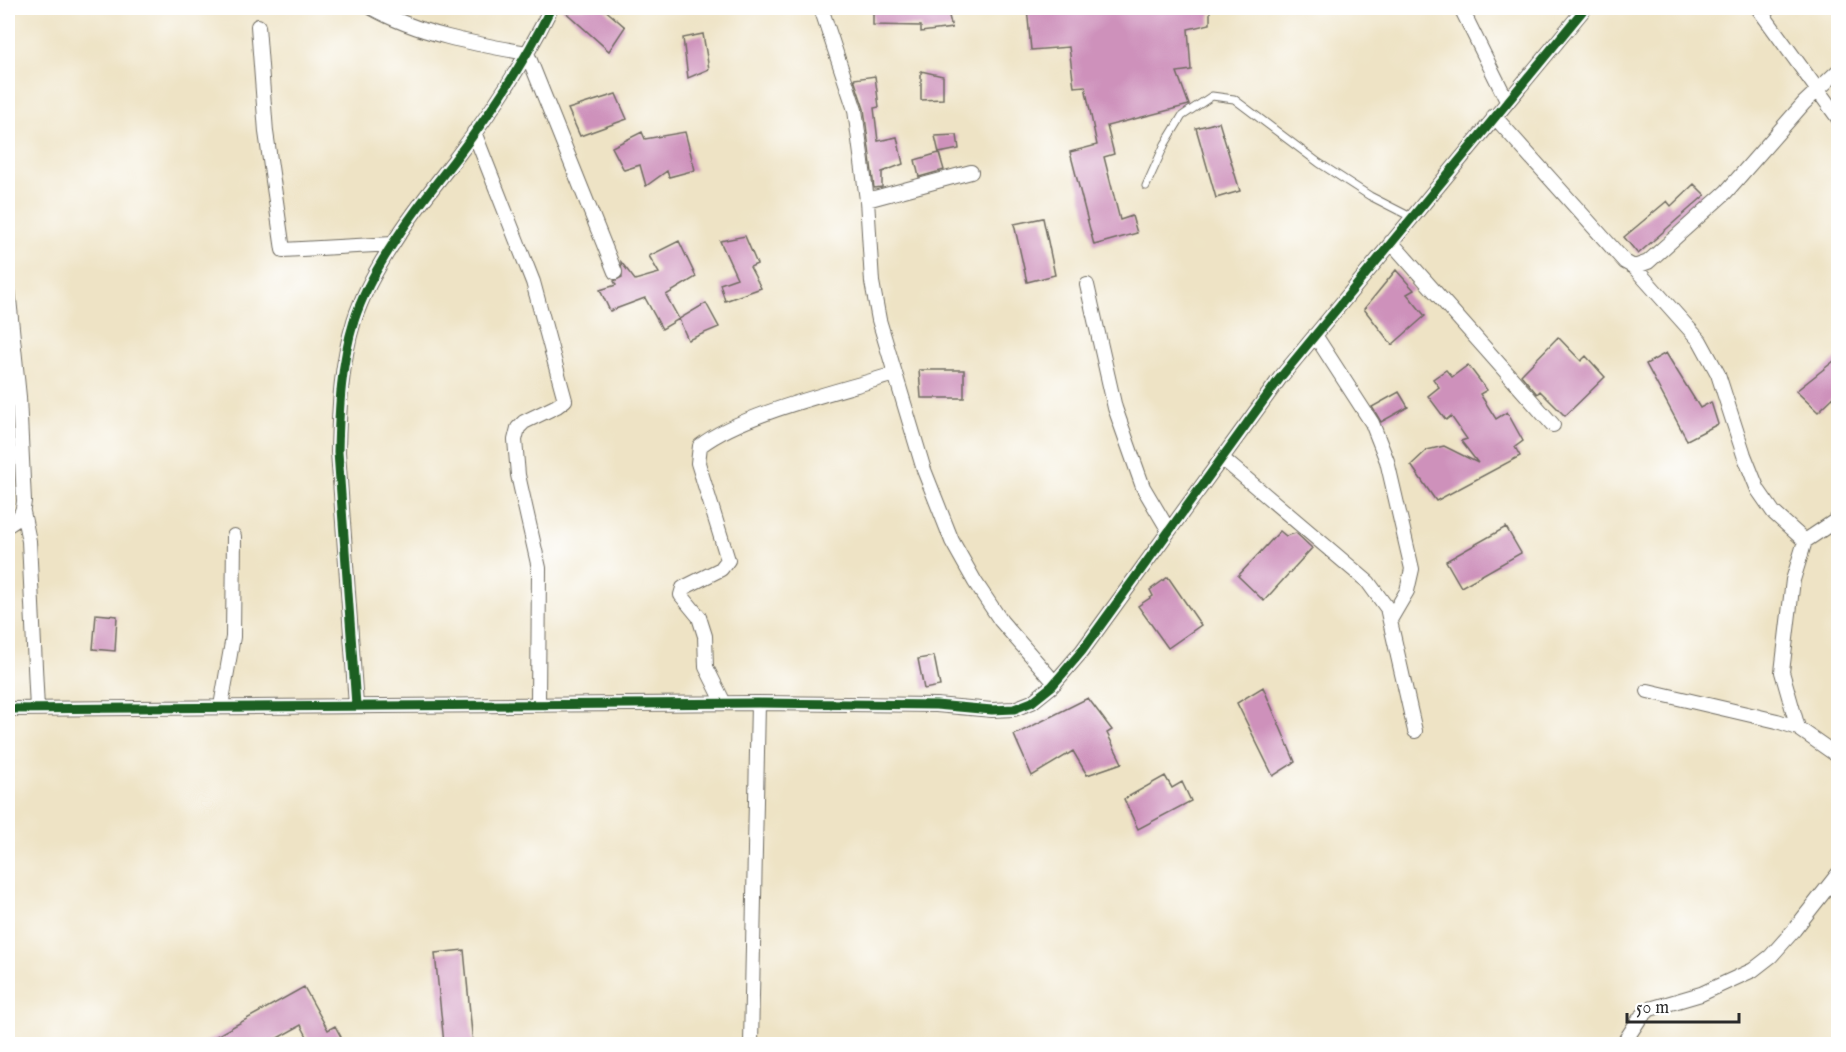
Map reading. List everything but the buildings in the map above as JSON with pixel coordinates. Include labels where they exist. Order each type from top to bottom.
[{"type":"street","points":[[372,8],[426,30],[479,45],[527,53]]},
{"type":"street","points":[[356,705],[338,452],[339,411],[346,349],[355,318],[393,244],[421,201],[474,132],[527,53],[551,8]]},
{"type":"street","points":[[821,8],[855,110],[867,200],[872,282],[894,374],[924,470],[952,541],[1001,621],[1055,683]]},
{"type":"street","points":[[1461,8],[1507,101]]},
{"type":"street","points":[[8,709],[758,703],[936,705],[992,710],[1014,709],[1032,702],[1055,683],[1082,651],[1280,378],[1585,8]]},
{"type":"street","points":[[1758,8],[1820,89],[1839,118]]},
{"type":"street","points":[[258,26],[267,132],[283,250],[393,244]]},
{"type":"street","points":[[527,53],[615,272]]},
{"type":"street","points":[[1634,267],[1648,262],[1726,192],[1839,71]]},
{"type":"street","points":[[1494,116],[1625,262],[1634,267],[1700,341],[1718,374],[1744,455],[1758,490],[1774,513],[1805,540]]},
{"type":"street","points":[[474,132],[533,282],[565,400],[524,422],[518,428],[515,440],[519,475],[539,568],[538,704]]},
{"type":"street","points":[[867,200],[970,172]]},
{"type":"street","points":[[1391,242],[1553,425]]},
{"type":"street","points":[[1087,285],[1096,336],[1118,419],[1143,487],[1168,531]]},
{"type":"street","points":[[8,290],[20,397],[23,512],[29,541],[37,709]]},
{"type":"street","points":[[1315,335],[1372,423],[1387,461],[1412,568],[1407,591],[1390,620]]},
{"type":"street","points":[[724,703],[705,667],[705,636],[699,617],[681,595],[683,588],[721,569],[728,560],[698,463],[700,446],[710,438],[762,416],[894,374]]},
{"type":"street","points":[[1223,459],[1368,582],[1387,608],[1415,731]]},
{"type":"street","points":[[8,525],[19,518],[23,512]]},
{"type":"street","points":[[1798,728],[1782,672],[1793,580],[1805,540],[1839,519]]},
{"type":"street","points":[[221,706],[233,637],[234,536]]},
{"type":"street","points":[[1648,692],[1696,701],[1798,728],[1839,756]]},
{"type":"street","points":[[751,1044],[758,703]]},
{"type":"street","points":[[1623,1044],[1640,1018],[1650,1009],[1731,983],[1771,956],[1839,874]]},
{"type":"lane","points":[[1146,186],[1165,144],[1182,116],[1212,96],[1234,99],[1319,163],[1370,196],[1411,217]]},
{"type":"cycle path","points":[[356,705],[338,452],[343,369],[354,321],[372,280],[397,238],[493,106],[530,48],[551,8]]},
{"type":"cycle path","points":[[8,709],[758,703],[936,705],[992,710],[1014,709],[1032,702],[1052,686],[1082,651],[1280,378],[1585,8]]}]
